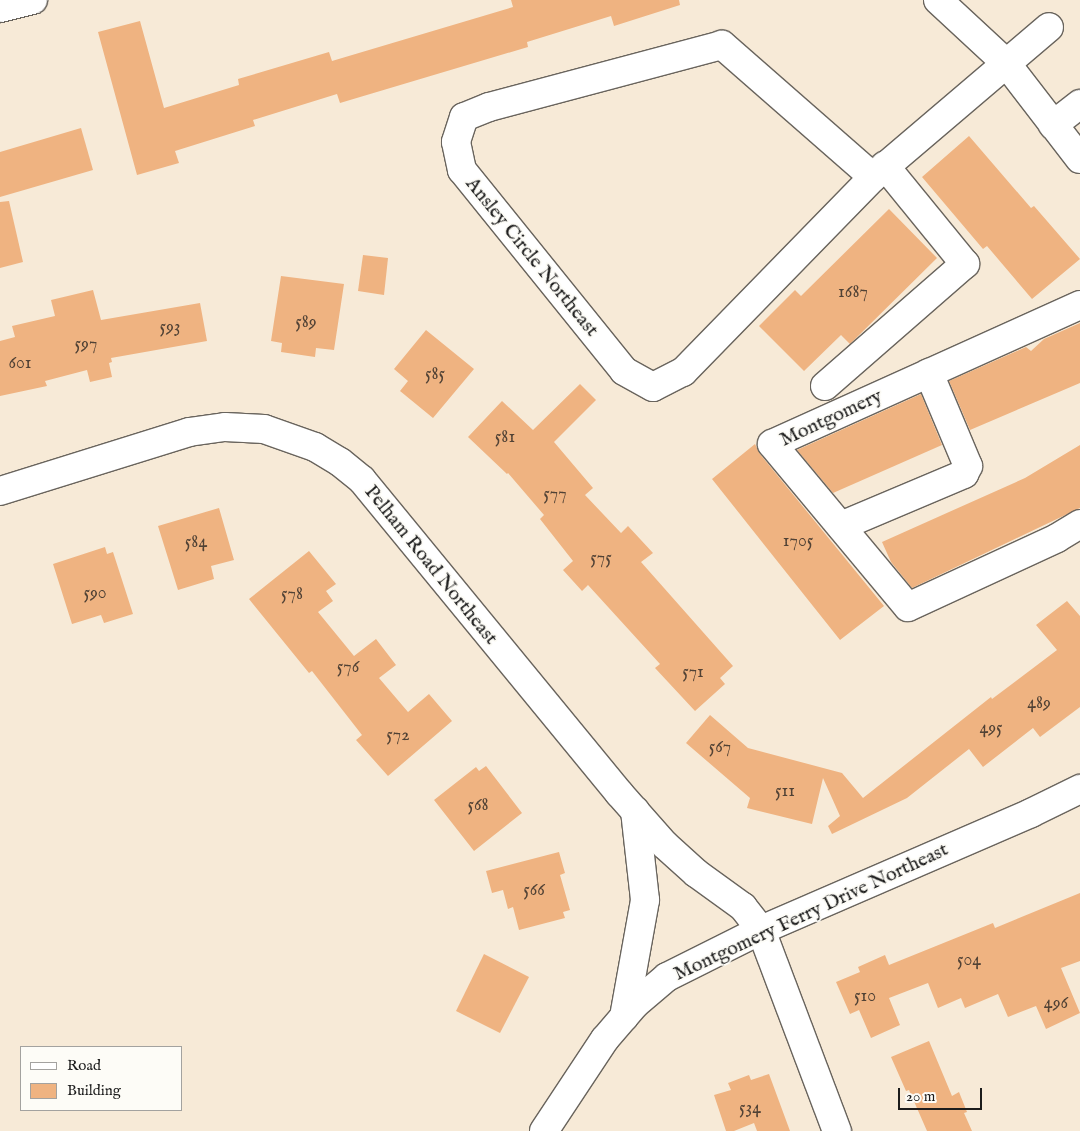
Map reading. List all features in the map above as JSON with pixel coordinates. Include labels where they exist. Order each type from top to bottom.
[{"type":"street","points":[[0,8],[33,0]]},
{"type":"street","points":[[938,0],[1006,63],[1080,159]]},
{"type":"street","name":"Ansley Circle Northeast","points":[[825,386],[965,264],[879,172],[722,45],[489,107],[464,117],[456,142],[462,170],[624,372],[653,387],[683,372],[879,172],[1049,27]]},
{"type":"street","points":[[1054,125],[1080,104]]},
{"type":"street","name":"Montgomery","points":[[1080,305],[772,444],[908,607],[1058,538],[1080,524]]},
{"type":"street","points":[[841,526],[964,474],[968,466],[929,373]]},
{"type":"street","name":"Pelham Road Northeast","points":[[0,491],[189,432],[225,427],[264,430],[315,447],[340,462],[362,480],[665,845],[696,873],[743,907],[761,930],[837,1131]]},
{"type":"street","name":"Montgomery Ferry Drive Northeast","points":[[544,1131],[605,1039],[635,1004],[667,978],[761,930],[1031,813],[1080,789]]},
{"type":"street","points":[[624,1017],[645,900],[635,811]]},
{"type":"building","points":[[511,0],[679,0],[680,5],[614,26],[611,16],[527,42],[528,47],[340,103],[337,94],[253,120],[255,126],[175,151],[179,163],[137,175],[98,32],[140,21],[164,108],[239,85],[238,79],[329,52],[332,61],[513,7]]},
{"type":"building","points":[[81,128],[93,170],[0,197],[0,152]]},
{"type":"building","points":[[969,136],[1031,208],[1034,206],[1080,259],[1032,299],[987,246],[983,249],[922,177]]},
{"type":"building","points":[[9,201],[23,262],[0,268],[0,202]]},
{"type":"building","points":[[889,209],[937,258],[850,344],[841,335],[804,371],[759,326],[795,290],[801,296]]},
{"type":"building","points":[[363,255],[388,258],[384,295],[358,291]]},
{"type":"building","points":[[281,276],[344,284],[334,350],[316,348],[315,357],[281,352],[282,343],[271,341]]},
{"type":"building","points":[[93,290],[101,320],[200,303],[207,341],[111,358],[112,362],[109,363],[112,377],[90,382],[87,370],[45,381],[47,386],[0,396],[0,341],[15,337],[12,326],[55,316],[51,300]]},
{"type":"building","points":[[1080,323],[1080,383],[970,430],[949,381],[1026,347],[1031,351],[1044,339]]},
{"type":"building","points":[[426,330],[474,369],[433,418],[400,391],[408,381],[394,369]]},
{"type":"building","points":[[580,384],[596,400],[554,442],[593,488],[585,495],[621,533],[628,526],[653,553],[641,562],[733,666],[720,678],[725,684],[695,711],[655,668],[660,664],[588,585],[582,591],[563,570],[573,561],[540,519],[544,515],[508,473],[468,437],[502,401],[533,430]]},
{"type":"building","points":[[921,394],[942,445],[833,493],[797,450]]},
{"type":"building","points":[[755,444],[760,454],[884,606],[840,640],[712,479]]},
{"type":"building","points":[[1080,445],[1080,508],[912,588],[891,562],[882,542],[1025,478]]},
{"type":"building","points":[[219,508],[234,560],[211,566],[214,579],[178,590],[158,526]]},
{"type":"building","points":[[105,547],[107,554],[113,552],[133,614],[104,623],[101,615],[72,624],[53,564]]},
{"type":"building","points":[[309,551],[336,584],[326,591],[333,601],[318,612],[354,656],[376,639],[396,665],[379,678],[408,712],[429,694],[452,721],[388,776],[356,740],[362,735],[312,671],[309,673],[249,599]]},
{"type":"building","points":[[1067,601],[1080,616],[1080,707],[1040,737],[1033,728],[983,767],[969,749],[907,798],[832,834],[828,826],[840,816],[823,778],[812,824],[747,808],[750,798],[686,743],[710,715],[748,748],[842,773],[863,798],[991,697],[992,699],[1057,650],[1036,625]]},
{"type":"building","points":[[486,766],[522,813],[474,851],[434,800],[476,767],[479,771]]},
{"type":"building","points":[[559,852],[565,873],[560,875],[570,910],[563,912],[565,918],[519,930],[513,907],[508,909],[503,890],[492,893],[486,871]]},
{"type":"building","points":[[1080,893],[1080,961],[1061,968],[1080,1013],[1046,1029],[1036,1006],[1008,1017],[998,994],[965,1008],[961,998],[938,1008],[928,983],[889,998],[900,1025],[871,1038],[859,1010],[850,1014],[836,982],[860,972],[858,967],[885,955],[889,965],[993,923],[995,928]]},
{"type":"building","points":[[484,954],[529,977],[500,1033],[456,1011]]},
{"type":"building","points":[[929,1041],[952,1096],[959,1092],[967,1112],[964,1113],[972,1131],[927,1131],[909,1090],[906,1091],[891,1057]]},
{"type":"building","points":[[769,1074],[790,1131],[757,1131],[754,1123],[734,1131],[726,1131],[714,1095],[731,1090],[728,1083],[749,1075],[751,1080]]}]
